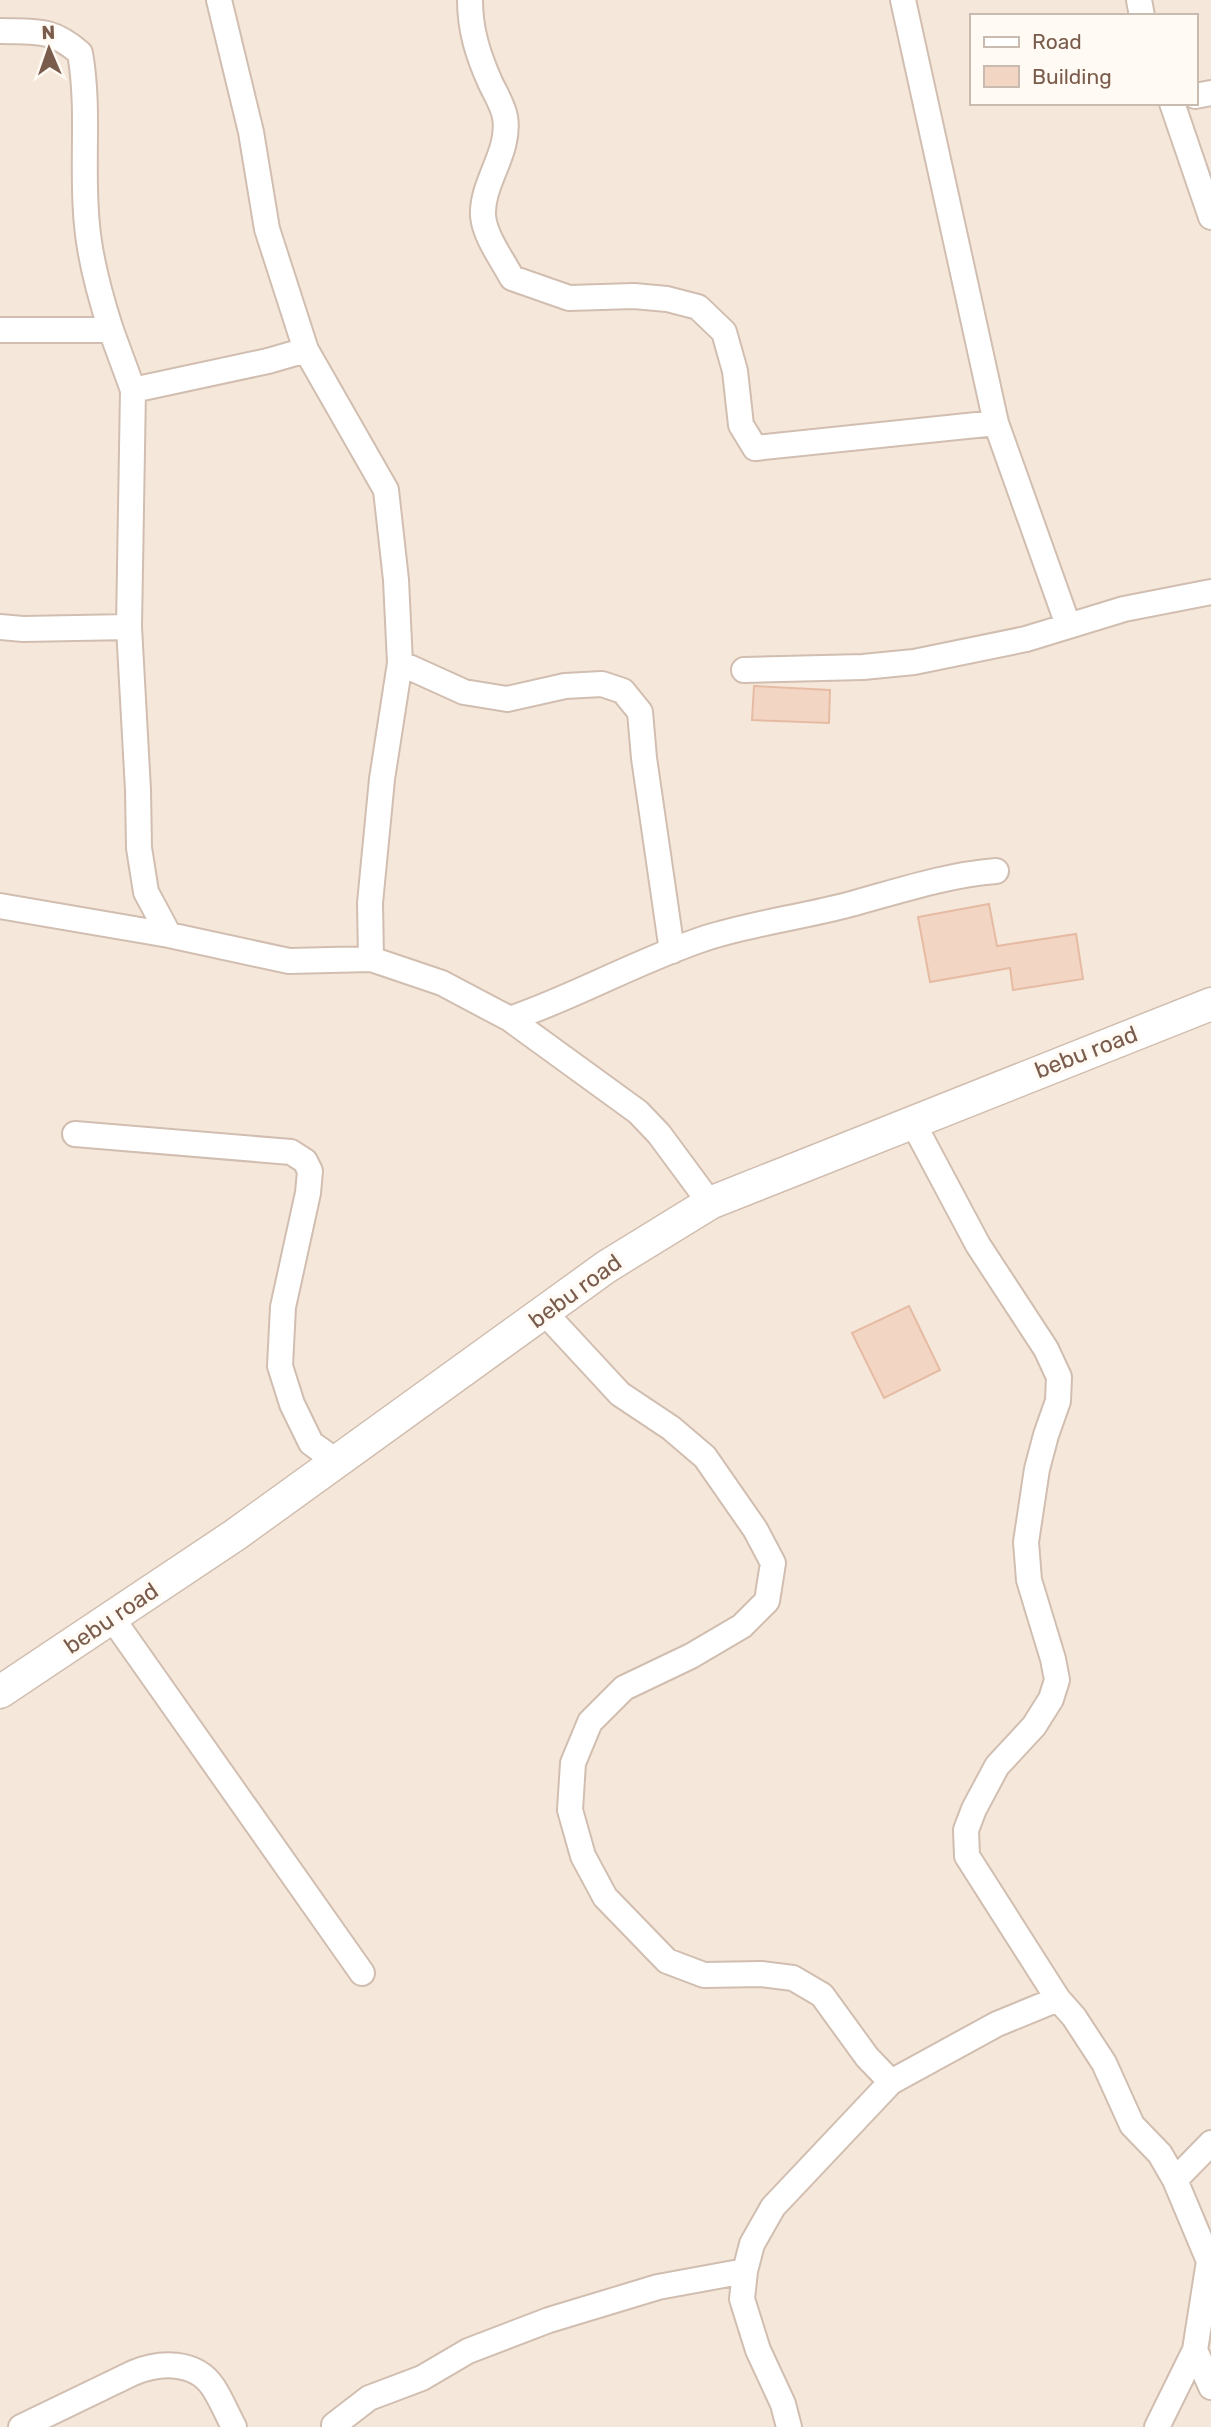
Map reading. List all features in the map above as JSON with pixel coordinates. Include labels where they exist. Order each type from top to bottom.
[{"type":"street","points":[[219,0],[251,131],[267,229],[306,350],[386,491],[396,580],[400,663],[381,793],[370,903],[371,959]]},
{"type":"street","points":[[470,0],[470,20],[476,50],[504,114],[506,132],[485,199],[485,229],[512,278],[569,298],[656,298],[698,307],[724,332],[735,371],[741,425],[755,448],[996,423]]},
{"type":"street","points":[[903,0],[996,423],[1068,625]]},
{"type":"street","points":[[0,31],[41,32],[64,39],[80,53],[85,80],[87,225],[100,297],[132,390],[129,627],[139,848],[145,892],[169,935]]},
{"type":"street","points":[[1172,105],[1211,217]]},
{"type":"street","points":[[0,330],[111,330]]},
{"type":"street","points":[[132,390],[268,361],[306,350]]},
{"type":"street","points":[[744,670],[863,667],[914,662],[1026,639],[1124,609],[1211,592]]},
{"type":"street","points":[[0,627],[129,627]]},
{"type":"street","points":[[400,663],[464,692],[507,698],[565,686],[602,684],[623,691],[640,712],[644,758],[672,951]]},
{"type":"street","points":[[510,1019],[548,1006],[608,977],[708,938],[811,914],[962,873],[996,871]]},
{"type":"street","points":[[0,906],[169,935],[289,961],[371,959],[442,983],[510,1019],[638,1112],[659,1135],[710,1203]]},
{"type":"street","name":"bebu road","points":[[0,1692],[235,1535],[606,1267],[710,1203],[1211,1004]]},
{"type":"street","points":[[912,1121],[978,1245],[1046,1349],[1059,1377],[1058,1401],[1037,1469],[1026,1542],[1029,1580],[1057,1680],[1051,1699],[1034,1726],[997,1766],[974,1809],[967,1830],[967,1856],[1058,1999],[1104,2063],[1132,2125],[1160,2154],[1175,2180],[1209,2261],[1195,2350],[1157,2427]]},
{"type":"street","points":[[75,1134],[291,1152],[304,1161],[310,1171],[308,1193],[283,1307],[280,1366],[292,1405],[311,1443],[336,1461]]},
{"type":"street","points":[[545,1313],[620,1394],[671,1428],[705,1457],[755,1529],[773,1563],[767,1601],[742,1626],[691,1656],[624,1688],[590,1722],[573,1763],[570,1810],[583,1856],[605,1898],[667,1961],[704,1975],[761,1974],[793,1978],[822,1995],[867,2057],[891,2082]]},
{"type":"street","points":[[112,1618],[362,1973]]},
{"type":"street","points":[[789,2427],[783,2404],[758,2350],[742,2300],[745,2270],[752,2244],[773,2207],[891,2082],[997,2024],[1058,1999]]},
{"type":"street","points":[[1175,2180],[1211,2143]]},
{"type":"street","points":[[334,2426],[369,2398],[422,2378],[468,2351],[549,2320],[658,2287],[745,2270]]},
{"type":"street","points":[[1195,2350],[1211,2387]]},
{"type":"street","points":[[21,2427],[133,2373],[148,2367],[165,2365],[180,2365],[212,2385],[234,2427]]},
{"type":"shaded area","points":[[0,0],[1211,0],[1211,2427],[0,2427]]},
{"type":"building","points":[[754,686],[830,690],[829,723],[752,720]]},
{"type":"building","points":[[989,904],[997,946],[1076,934],[1083,979],[1013,990],[1010,968],[930,982],[918,917]]},
{"type":"building","points":[[909,1306],[940,1370],[884,1398],[852,1333]]}]
